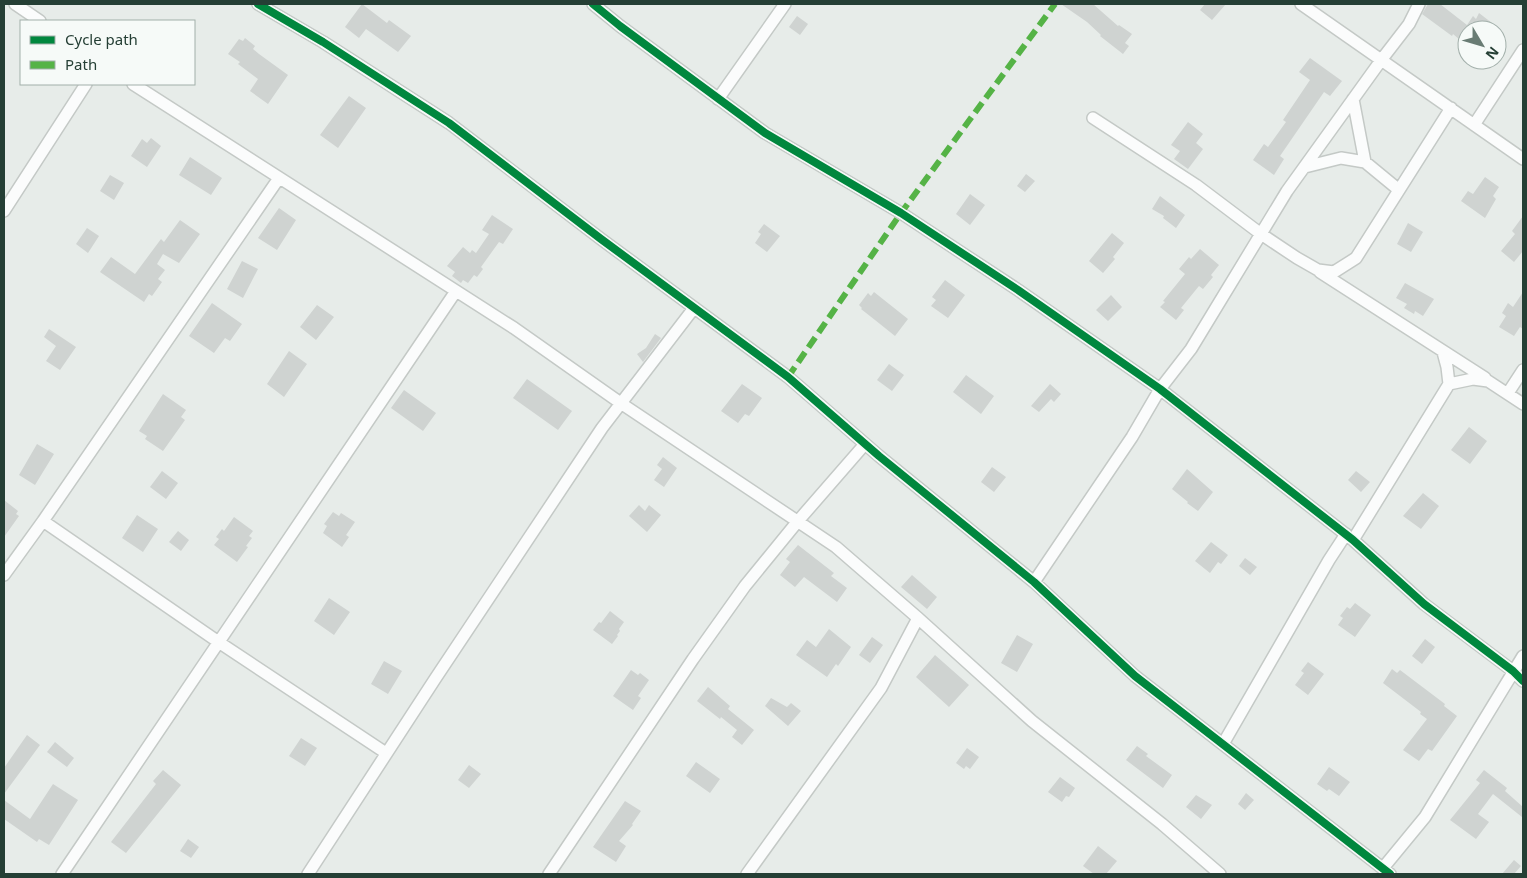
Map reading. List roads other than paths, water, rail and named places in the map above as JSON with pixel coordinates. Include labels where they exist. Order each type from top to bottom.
[{"type":"street","points":[[15,4],[39,20]]},
{"type":"street","points":[[258,4],[322,42],[449,123],[601,239],[788,377],[865,444],[1034,582],[1134,676],[1223,744],[1382,871],[1425,818],[1523,656]]},
{"type":"street","points":[[592,4],[765,133],[901,213],[1010,284],[1160,388],[1349,537],[1424,604],[1513,671],[1523,681]]},
{"type":"street","points":[[718,99],[786,4]]},
{"type":"street","points":[[1300,4],[1382,59],[1523,159]]},
{"type":"street","points":[[1034,582],[1132,437],[1160,388],[1191,349],[1287,191],[1409,24],[1419,4]]},
{"type":"street","points":[[1474,125],[1523,50]]},
{"type":"street","points":[[4,211],[85,85]]},
{"type":"street","points":[[134,85],[514,328],[622,404],[836,547],[1032,721],[1162,824],[1220,874]]},
{"type":"street","points":[[1353,99],[1365,162]]},
{"type":"street","points":[[1318,270],[1334,272],[1356,258],[1451,108]]},
{"type":"street","points":[[1093,118],[1196,186],[1261,234],[1523,404]]},
{"type":"street","points":[[1305,167],[1341,158],[1365,162],[1399,190]]},
{"type":"street","points":[[4,576],[279,178]]},
{"type":"street","points":[[62,874],[220,643],[456,291]]},
{"type":"street","points":[[308,874],[602,428],[694,308]]},
{"type":"street","points":[[1223,744],[1329,560],[1349,537],[1448,384],[1448,367],[1443,352]]},
{"type":"street","points":[[1508,394],[1523,370]]},
{"type":"street","points":[[1448,384],[1473,379],[1488,381]]},
{"type":"street","points":[[549,874],[693,659],[745,586],[865,444]]},
{"type":"street","points":[[43,521],[220,643],[386,753]]},
{"type":"street","points":[[747,874],[881,688],[918,618]]}]
